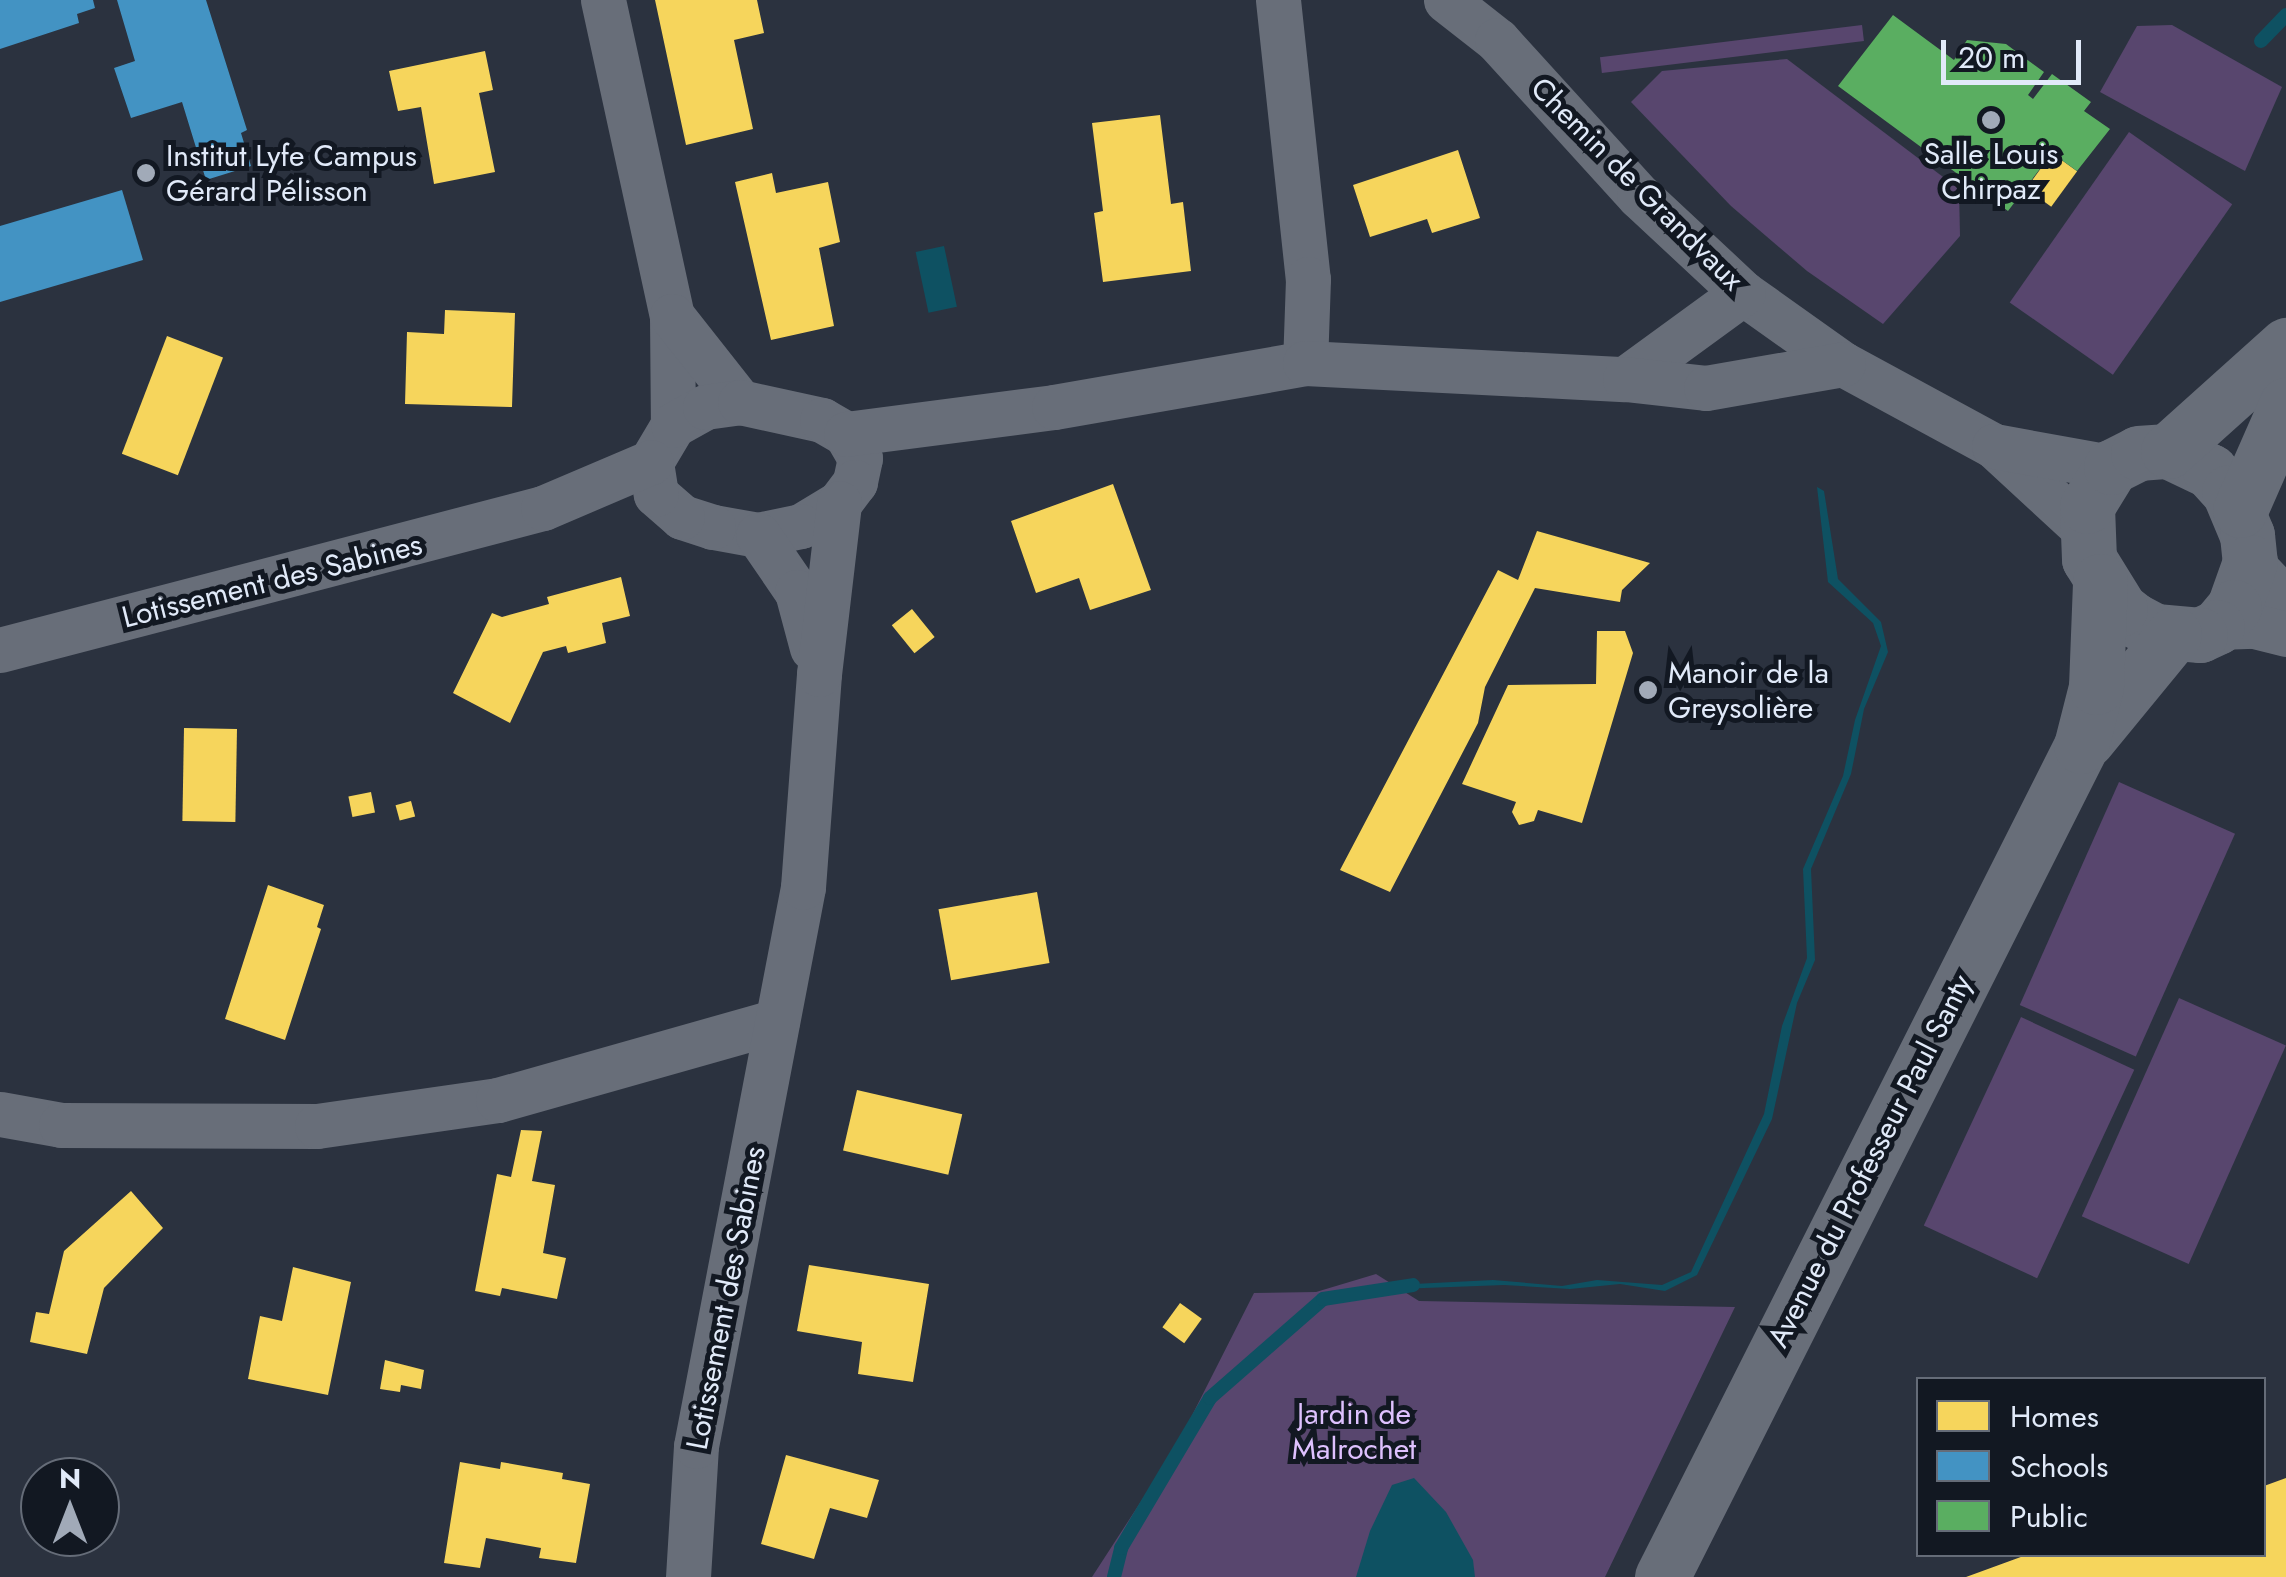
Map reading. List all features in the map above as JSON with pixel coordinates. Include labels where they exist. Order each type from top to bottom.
[{"type":"main road","points":[[2168,451],[2286,345]]},
{"type":"main road","points":[[2259,557],[2210,470],[2168,451],[2138,452],[2112,466],[2087,506],[2093,556],[2134,620],[2196,631],[2234,607],[2259,557],[2286,405]]},
{"type":"main road","name":"Avenue du Professeur Paul Santy","points":[[1662,1577],[2081,746],[2096,687],[2093,556]]},
{"type":"main road","name":"Avenue du Professeur Paul Santy","points":[[2081,746],[2196,631]]},
{"type":"street","points":[[603,0],[672,316],[660,460]]},
{"type":"street","points":[[1278,0],[1308,279],[1305,363]]},
{"type":"street","name":"Chemin de Grandvaux","points":[[1446,0],[1497,40],[1640,196],[1743,292],[1843,364],[1994,446],[2112,466]]},
{"type":"street","points":[[1625,379],[1743,292]]},
{"type":"street","points":[[672,316],[740,402]]},
{"type":"street","name":"Lotissement des Sabines","points":[[846,434],[1018,412],[1305,363],[1625,379],[1706,388],[1843,364]]},
{"type":"street","name":"Lotissement des Sabines","points":[[0,650],[542,508],[660,460],[705,407],[740,402],[822,420],[846,434],[860,458],[847,492],[819,674],[803,887],[696,1446],[688,1577]]},
{"type":"street","name":"Lotissement des Sabines","points":[[660,460],[682,516],[758,535],[801,526],[890,456],[940,433],[1018,412]]},
{"type":"street","name":"Chemin de Grandvaux","points":[[1994,446],[2093,556]]},
{"type":"street","name":"Lotissement des Sabines","points":[[758,535],[797,592],[819,674]]},
{"type":"street","points":[[2196,631],[2254,626],[2286,634]]},
{"type":"street","points":[[0,1114],[61,1126],[317,1126],[498,1100],[777,1021]]},
{"type":"green space","points":[[1862,25],[1864,41],[1602,73],[1600,57]]},
{"type":"green space","points":[[2172,25],[2282,87],[2245,171],[2100,92],[2137,26]]},
{"type":"green space","points":[[1787,59],[1959,189],[1960,236],[1883,324],[1807,271],[1731,206],[1631,102],[1662,71]]},
{"type":"green space","points":[[2129,132],[2232,204],[2113,375],[2010,302]]},
{"type":"green space","points":[[2119,782],[2235,834],[2136,1057],[2020,1005]]},
{"type":"green space","points":[[2179,998],[2286,1046],[2189,1264],[2082,1216]]},
{"type":"green space","points":[[2021,1017],[2134,1070],[2037,1278],[1924,1225]]},
{"type":"green space","name":"Jardin de Malrochet","points":[[1376,1274],[1419,1301],[1735,1307],[1605,1577],[1092,1577],[1175,1449],[1254,1293],[1316,1292]]},
{"type":"water","points":[[944,246],[957,307],[929,313],[916,252]]},
{"type":"water","points":[[1817,487],[1824,491],[1838,579],[1881,622],[1888,652],[1864,709],[1851,774],[1811,869],[1815,960],[1797,1003],[1772,1119],[1697,1275],[1665,1291],[1620,1284],[1570,1289],[1504,1285],[1398,1289],[1394,1285],[1493,1280],[1562,1286],[1597,1280],[1662,1285],[1691,1272],[1764,1114],[1782,1026],[1807,958],[1803,869],[1843,776],[1855,720],[1881,646],[1873,623],[1828,582]]},
{"type":"water","points":[[1414,1478],[1446,1512],[1473,1560],[1475,1577],[1356,1577],[1370,1531],[1392,1485]]},
{"type":"building: Homes","points":[[655,0],[757,0],[764,33],[734,40],[753,129],[686,145]]},
{"type":"building: Homes","points":[[485,51],[493,90],[479,93],[495,172],[434,184],[421,107],[398,111],[389,71]]},
{"type":"building: Homes","points":[[1160,115],[1171,204],[1183,202],[1191,271],[1103,282],[1094,213],[1103,211],[1092,123]]},
{"type":"building: Homes","points":[[1458,150],[1480,218],[1432,233],[1427,219],[1370,237],[1353,185]]},
{"type":"building: Homes","points":[[2052,153],[2077,171],[2051,207],[2026,189]]},
{"type":"building: Homes","points":[[772,173],[776,193],[828,182],[840,242],[819,248],[834,326],[771,340],[735,182]]},
{"type":"building: Homes","points":[[445,310],[515,313],[512,407],[405,404],[407,332],[444,334]]},
{"type":"building: Homes","points":[[167,336],[223,358],[178,475],[122,454]]},
{"type":"building: Homes","points":[[1113,484],[1151,590],[1090,610],[1079,578],[1036,593],[1011,521]]},
{"type":"building: Homes","points":[[1537,531],[1650,563],[1622,590],[1620,602],[1535,588],[1485,687],[1478,723],[1390,892],[1340,870],[1498,570],[1518,580]]},
{"type":"building: Homes","points":[[621,577],[630,616],[602,623],[606,643],[568,653],[566,646],[543,652],[510,723],[453,693],[492,613],[502,617],[549,604],[547,597]]},
{"type":"building: Homes","points":[[912,609],[935,637],[914,653],[892,625]]},
{"type":"building: Homes","points":[[1597,631],[1625,631],[1633,653],[1582,823],[1538,810],[1534,821],[1519,825],[1512,812],[1516,802],[1462,784],[1508,685],[1596,684]]},
{"type":"building: Homes","points":[[184,728],[237,729],[235,822],[182,821]]},
{"type":"building: Homes","points":[[371,792],[375,813],[352,817],[348,796]]},
{"type":"building: Homes","points":[[411,801],[415,816],[400,821],[396,805]]},
{"type":"building: Homes","points":[[268,885],[324,905],[317,927],[321,929],[285,1040],[225,1019]]},
{"type":"building: Homes","points":[[1037,892],[1050,963],[951,980],[939,909]]},
{"type":"building: Homes","points":[[857,1090],[962,1114],[948,1175],[843,1150]]},
{"type":"building: Homes","points":[[521,1130],[542,1131],[532,1181],[555,1185],[543,1253],[566,1258],[557,1299],[502,1288],[500,1296],[475,1291],[497,1174],[511,1177]]},
{"type":"building: Homes","points":[[131,1191],[163,1228],[104,1288],[87,1354],[30,1342],[36,1312],[49,1314],[64,1251]]},
{"type":"building: Homes","points":[[809,1265],[929,1284],[913,1382],[858,1374],[862,1342],[797,1331]]},
{"type":"building: Homes","points":[[293,1267],[351,1282],[328,1395],[248,1379],[260,1316],[282,1321]]},
{"type":"building: Homes","points":[[1180,1303],[1202,1319],[1184,1343],[1162,1327]]},
{"type":"building: Homes","points":[[385,1360],[424,1370],[421,1389],[401,1385],[400,1392],[380,1389]]},
{"type":"building: Homes","points":[[786,1455],[879,1480],[867,1518],[830,1508],[814,1559],[761,1544]]},
{"type":"building: Homes","points":[[460,1462],[500,1469],[501,1462],[563,1473],[562,1479],[590,1484],[576,1563],[539,1558],[541,1548],[486,1538],[480,1568],[444,1563]]},
{"type":"building: Homes","points":[[2286,1478],[2286,1577],[1966,1577],[2021,1557],[2266,1557],[2266,1485]]},
{"type":"building: Schools","points":[[0,0],[93,0],[95,8],[77,14],[79,23],[0,49]]},
{"type":"building: Schools","points":[[117,0],[206,0],[247,130],[241,133],[251,166],[206,180],[182,102],[131,118],[114,68],[135,61]]},
{"type":"building: Schools","points":[[122,190],[143,260],[0,302],[0,226]]},
{"type":"building: Public","name":"Salle Louis Chirpaz","points":[[1893,15],[1954,60],[1967,40],[2006,44],[2044,72],[2028,95],[2033,99],[2052,74],[2091,102],[2084,111],[2110,129],[2077,171],[2052,153],[2008,211],[1838,86]]},
{"type":"waterway","points":[[2261,41],[2286,15]]},
{"type":"waterway","points":[[1114,1577],[1121,1548],[1210,1398],[1323,1299],[1413,1285]]},
{"type":"place","name":"Salle Louis Chirpaz","points":[[1991,120]]},
{"type":"place","name":"Institut Lyfe Campus Gérard Pélisson","points":[[146,173]]},
{"type":"place","name":"Manoir de la Greysolière","points":[[1648,690]]}]
